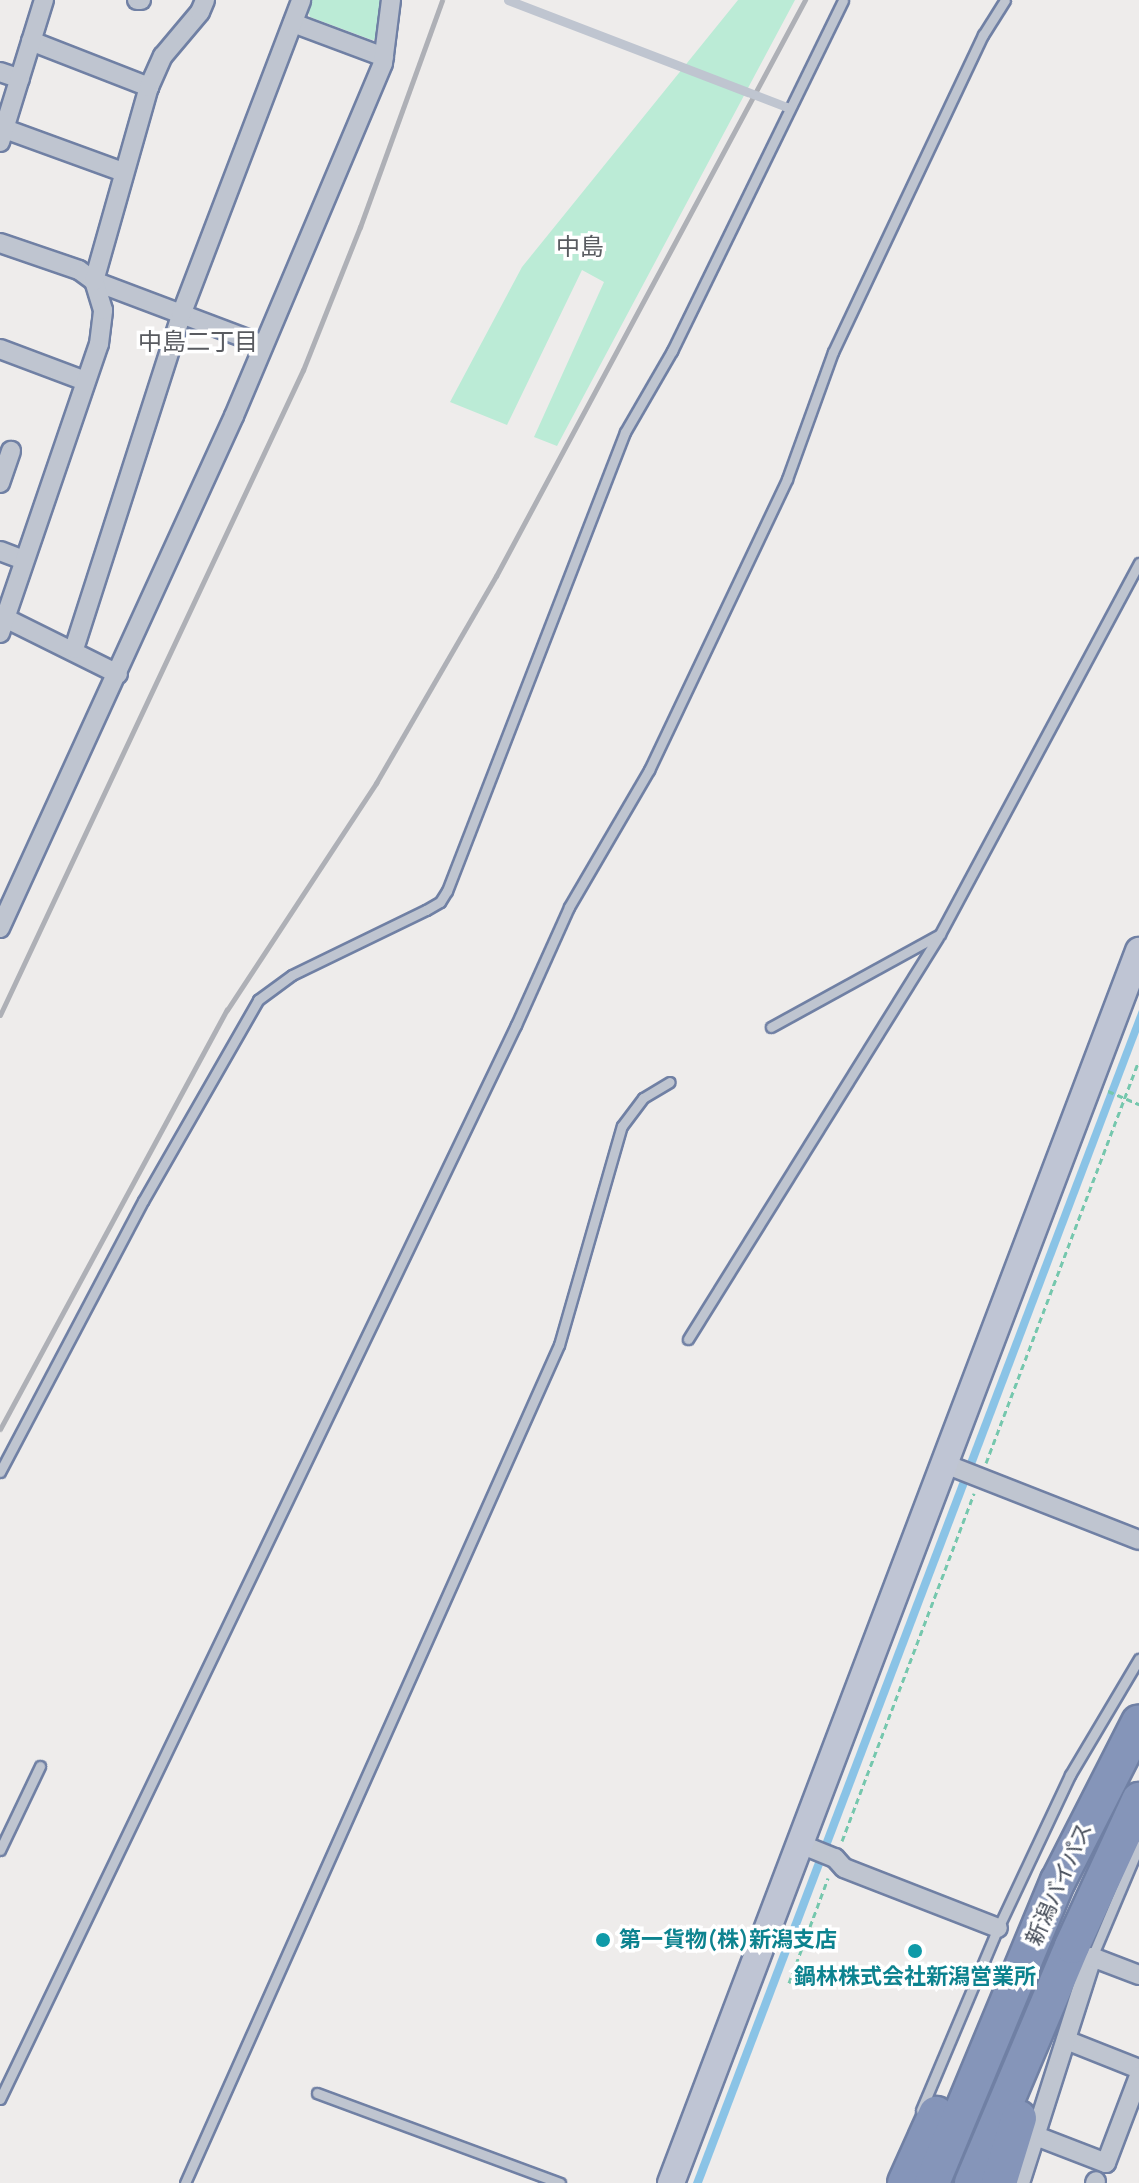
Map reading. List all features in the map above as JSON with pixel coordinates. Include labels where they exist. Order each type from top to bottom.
[{"type":"highway","name":"新潟バイパス","points":[[932,2183],[1058,1881],[1139,1722]]},
{"type":"highway","name":"新潟バイパス","points":[[972,2183],[1082,1952],[1139,1800]]},
{"type":"highway","points":[[905,2183],[990,1990],[1058,1881]]},
{"type":"highway","points":[[999,2183],[1082,1952]]},
{"type":"street","points":[[44,0],[1,137],[123,172]]},
{"type":"street","points":[[118,674],[74,649],[2,626],[102,327],[101,296],[94,281],[149,87],[163,56],[200,12],[205,0]]},
{"type":"street","points":[[74,649],[181,315],[301,0]]},
{"type":"street","points":[[0,928],[118,674],[263,345],[384,57],[391,0]]},
{"type":"street","points":[[293,23],[384,57]]},
{"type":"street","points":[[31,41],[149,87]]},
{"type":"street","points":[[0,72],[20,79]]},
{"type":"street","points":[[0,243],[79,270],[94,281],[263,345]]},
{"type":"street","points":[[0,349],[85,381]]},
{"type":"street","points":[[0,551],[23,560]]},
{"type":"street","points":[[671,2183],[1139,951]]},
{"type":"street","points":[[945,1464],[1139,1540]]},
{"type":"street","points":[[800,1844],[835,1858],[844,1868],[998,1928]]},
{"type":"street","points":[[1020,2183],[1066,2040],[1082,1952],[1139,1975]]},
{"type":"street","points":[[1066,2040],[1139,2069]]},
{"type":"street","points":[[1036,2136],[1106,2163],[1139,2076]]},
{"type":"lane","points":[[508,0],[789,108]]},
{"type":"lane","points":[[0,1472],[143,1201],[258,1000],[292,975],[440,902],[447,891],[625,432],[672,351],[843,0]]},
{"type":"lane","points":[[0,2099],[516,1025],[569,907],[649,770],[787,479],[833,352],[983,35],[1005,0]]},
{"type":"lane","points":[[688,1339],[940,934],[1139,563]]},
{"type":"lane","points":[[771,1027],[940,934]]},
{"type":"lane","points":[[185,2183],[559,1345],[622,1126],[643,1098],[670,1082]]},
{"type":"lane","points":[[915,2126],[998,1928],[1070,1775],[1139,1659]]},
{"type":"lane","points":[[0,1850],[40,1766]]},
{"type":"lane","points":[[1082,1952],[1139,1846]]},
{"type":"lane","points":[[317,2093],[560,2183]]},
{"type":"path","points":[[789,1983],[1139,1061]]},
{"type":"path","points":[[1103,1089],[1139,1104]]},
{"type":"green space","points":[[310,0],[383,0],[377,39],[372,40],[310,17],[307,8]]},
{"type":"green space","points":[[738,0],[795,0],[557,446],[534,437],[604,282],[582,270],[507,425],[450,402],[522,267]]},
{"type":"water","points":[[1139,1010],[1139,1032],[702,2183],[693,2183]]},
{"type":"railway","points":[[0,1015],[303,370],[360,227],[442,0]]},
{"type":"railway","points":[[0,1429],[227,1010],[376,783],[496,576],[805,0]]},
{"type":"place","name":"第一貨物(株)新潟支店","points":[[603,1940]]},
{"type":"place","name":"鍋林株式会社新潟営業所","points":[[915,1951]]},
{"type":"district","name":"中島","points":[[580,246]]},
{"type":"district","name":"中島二丁目","points":[[198,341]]}]
